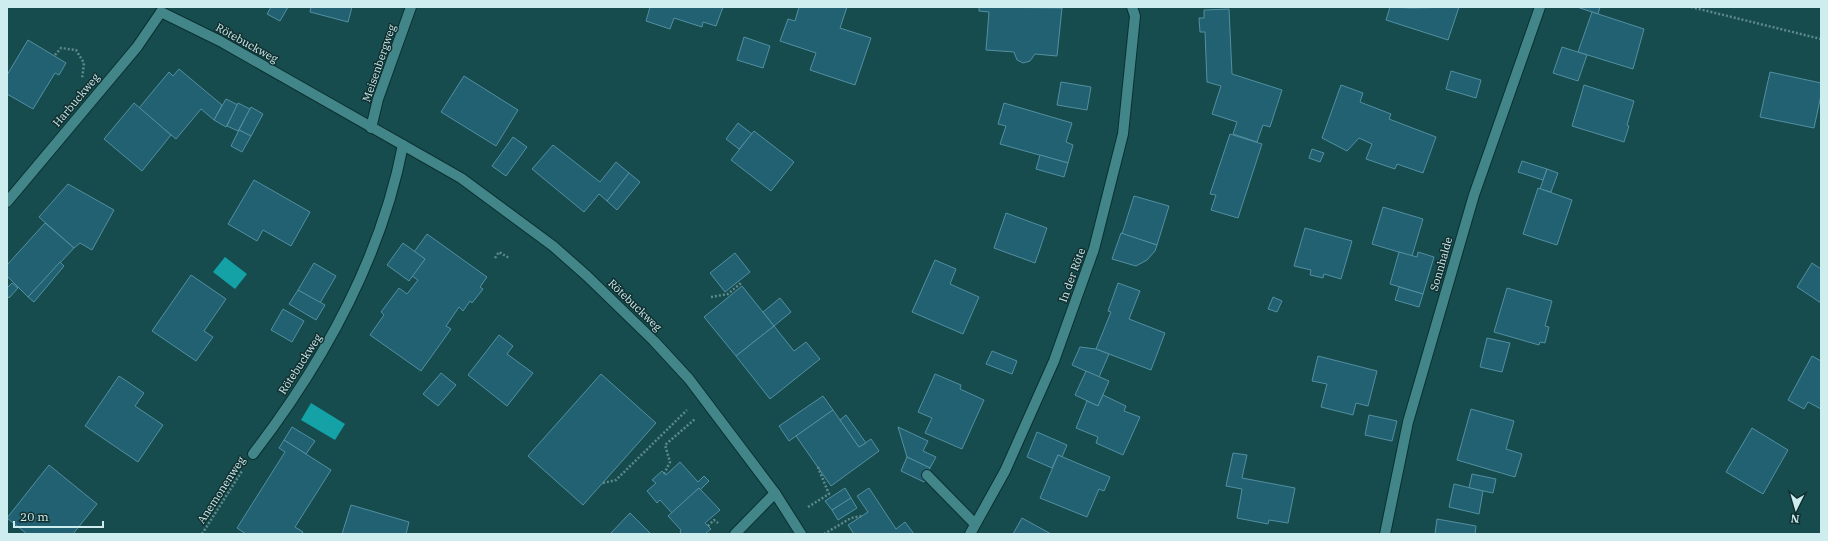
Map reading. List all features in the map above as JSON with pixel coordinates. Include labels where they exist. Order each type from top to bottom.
[{"type":"street","name":"Meisenbergweg","points":[[371,128],[378,99],[411,7]]},
{"type":"street","name":"In der Röte","points":[[970,534],[1004,471],[1054,361],[1094,249],[1123,134],[1135,16],[1132,7]]},
{"type":"street","name":"Sonnhalde","points":[[1385,534],[1408,422],[1472,202],[1540,7]]},
{"type":"street","name":"Rötebuckweg","points":[[159,10],[220,41],[461,178],[530,229],[570,261],[654,341],[703,396],[775,493],[801,534]]},
{"type":"street","name":"Harbuckweg","points":[[7,202],[137,47],[159,10]]},
{"type":"street","name":"Rötebuckweg","points":[[254,454],[325,350],[346,312],[380,228],[396,178],[402,145]]},
{"type":"street","points":[[927,475],[975,524]]},
{"type":"street","points":[[735,534],[775,493]]},
{"type":"path","points":[[1691,7],[1821,39]]},
{"type":"path","points":[[55,56],[61,48],[76,50],[84,63],[82,79]]},
{"type":"path","points":[[495,258],[499,252],[509,258]]},
{"type":"path","points":[[711,297],[728,294],[741,283]]},
{"type":"path","points":[[603,483],[616,480],[703,396]]},
{"type":"path","points":[[664,474],[670,462],[665,444],[711,407]]},
{"type":"path","name":"Anemonenweg","points":[[202,534],[254,454]]},
{"type":"path","points":[[805,510],[829,494],[817,465]]},
{"type":"path","points":[[824,534],[852,518],[862,516]]},
{"type":"water","points":[[225,257],[247,274],[235,289],[213,272]]},
{"type":"water","points":[[311,403],[345,424],[335,440],[301,420]]},
{"type":"building","points":[[271,7],[288,7],[280,21],[267,14]]},
{"type":"building","points":[[311,7],[352,7],[348,22],[310,12]]},
{"type":"building","points":[[650,7],[723,7],[716,26],[703,22],[702,27],[674,18],[670,29],[646,21]]},
{"type":"building","points":[[799,7],[847,7],[840,28],[871,38],[855,85],[810,70],[816,53],[780,41],[788,19],[795,21]]},
{"type":"building","points":[[979,7],[1062,8],[1057,56],[1035,54],[1030,61],[1023,63],[1017,60],[1014,52],[986,50],[989,12],[979,11]]},
{"type":"building","points":[[1390,7],[1459,7],[1448,40],[1386,20]]},
{"type":"building","points":[[1577,7],[1600,7],[1598,14]]},
{"type":"building","points":[[1229,9],[1232,74],[1282,90],[1270,127],[1263,125],[1257,142],[1233,134],[1237,122],[1212,114],[1221,86],[1207,82],[1205,32],[1200,32],[1199,18],[1204,18],[1204,10]]},
{"type":"building","points":[[1592,12],[1644,29],[1633,69],[1578,52]]},
{"type":"building","points":[[744,37],[770,46],[763,68],[737,60]]},
{"type":"building","points":[[28,40],[66,63],[59,75],[55,73],[33,109],[7,94],[7,75]]},
{"type":"building","points":[[1562,47],[1587,55],[1578,81],[1553,73]]},
{"type":"building","points":[[179,69],[222,105],[214,120],[201,109],[176,139],[139,108],[169,72],[173,76]]},
{"type":"building","points":[[1451,71],[1481,80],[1476,98],[1446,89]]},
{"type":"building","points":[[1770,72],[1821,83],[1821,95],[1814,128],[1760,117]]},
{"type":"building","points":[[464,76],[518,110],[496,146],[441,112]]},
{"type":"building","points":[[1061,82],[1091,87],[1087,110],[1057,105]]},
{"type":"building","points":[[1341,85],[1363,93],[1360,102],[1391,114],[1389,119],[1436,137],[1423,173],[1397,164],[1395,169],[1366,159],[1372,144],[1359,138],[1347,151],[1322,138]]},
{"type":"building","points":[[1584,85],[1634,101],[1624,142],[1572,126]]},
{"type":"building","points":[[226,99],[238,105],[226,127],[214,120]]},
{"type":"building","points":[[134,103],[171,135],[142,171],[104,139]]},
{"type":"building","points":[[238,103],[250,109],[238,131],[227,126]]},
{"type":"building","points":[[1004,103],[1072,123],[1066,142],[1073,145],[1068,163],[1000,144],[1006,126],[998,124]]},
{"type":"building","points":[[251,107],[263,114],[251,136],[239,130]]},
{"type":"building","points":[[738,123],[752,134],[739,149],[726,139]]},
{"type":"building","points":[[239,130],[251,136],[242,152],[231,146]]},
{"type":"building","points":[[754,131],[794,162],[771,191],[731,160]]},
{"type":"building","points":[[1230,134],[1262,144],[1238,218],[1211,210],[1216,195],[1210,194]]},
{"type":"building","points":[[513,137],[527,147],[506,176],[492,166]]},
{"type":"building","points":[[553,145],[600,182],[616,162],[629,173],[607,201],[599,194],[584,212],[532,169]]},
{"type":"building","points":[[1312,149],[1324,153],[1320,162],[1309,158]]},
{"type":"building","points":[[1040,155],[1068,163],[1064,177],[1036,169]]},
{"type":"building","points":[[1522,161],[1547,169],[1543,180],[1518,172]]},
{"type":"building","points":[[1547,169],[1558,173],[1551,192],[1540,189]]},
{"type":"building","points":[[629,173],[640,182],[617,210],[607,201]]},
{"type":"building","points":[[254,180],[310,212],[291,246],[263,230],[257,241],[228,224]]},
{"type":"building","points":[[68,184],[114,210],[92,250],[80,243],[74,248],[39,217]]},
{"type":"building","points":[[1538,188],[1572,200],[1557,245],[1523,234]]},
{"type":"building","points":[[1134,196],[1169,206],[1157,245],[1122,234]]},
{"type":"building","points":[[1383,207],[1423,219],[1412,256],[1372,244]]},
{"type":"building","points":[[1006,213],[1047,228],[1035,263],[994,248]]},
{"type":"building","points":[[45,223],[74,248],[28,297],[7,276],[7,265]]},
{"type":"building","points":[[1305,228],[1352,241],[1341,279],[1324,274],[1323,278],[1310,275],[1311,270],[1294,266]]},
{"type":"building","points":[[1121,233],[1157,245],[1155,251],[1147,260],[1136,266],[1112,259]]},
{"type":"building","points":[[427,234],[487,277],[480,287],[483,289],[472,303],[470,301],[463,311],[459,307],[446,326],[451,329],[421,371],[370,335],[384,315],[381,312],[399,288],[407,294],[418,280],[412,276],[425,259],[414,252]]},
{"type":"building","points":[[403,243],[425,259],[409,281],[387,265]]},
{"type":"building","points":[[1399,252],[1417,257],[1418,252],[1434,257],[1423,294],[1390,284]]},
{"type":"building","points":[[735,253],[750,272],[725,292],[710,273]]},
{"type":"building","points":[[935,260],[956,269],[950,284],[979,297],[963,334],[912,312]]},
{"type":"building","points":[[60,262],[64,266],[34,302],[28,297]]},
{"type":"building","points":[[314,263],[336,276],[320,303],[298,290]]},
{"type":"building","points":[[1812,263],[1821,269],[1821,303],[1797,287]]},
{"type":"building","points":[[191,275],[226,299],[204,331],[213,337],[196,361],[152,331]]},
{"type":"building","points":[[12,283],[18,288],[9,298],[7,295],[7,288]]},
{"type":"building","points":[[1118,283],[1140,291],[1129,319],[1165,333],[1151,370],[1096,349],[1111,312],[1108,311]]},
{"type":"building","points":[[742,286],[774,326],[736,356],[704,317]]},
{"type":"building","points":[[1399,287],[1423,294],[1419,307],[1395,300]]},
{"type":"building","points":[[1507,288],[1552,301],[1545,326],[1549,327],[1545,343],[1540,342],[1539,345],[1494,332]]},
{"type":"building","points":[[298,290],[325,305],[316,320],[289,304]]},
{"type":"building","points":[[1273,297],[1282,301],[1277,312],[1268,309]]},
{"type":"building","points":[[780,298],[791,312],[774,326],[763,312]]},
{"type":"building","points":[[283,309],[304,321],[292,342],[271,330]]},
{"type":"building","points":[[774,326],[794,351],[806,342],[820,359],[770,399],[736,356]]},
{"type":"building","points":[[499,335],[513,346],[507,354],[533,373],[507,406],[468,375]]},
{"type":"building","points":[[1487,338],[1510,343],[1502,372],[1480,367]]},
{"type":"building","points":[[1080,347],[1096,349],[1109,354],[1099,377],[1072,365]]},
{"type":"building","points":[[992,351],[1017,361],[1012,374],[986,364]]},
{"type":"building","points":[[1318,356],[1377,371],[1368,406],[1356,403],[1353,415],[1321,407],[1327,384],[1312,381]]},
{"type":"building","points":[[1812,356],[1821,361],[1821,409],[1808,402],[1804,409],[1788,400]]},
{"type":"building","points":[[1086,371],[1109,381],[1098,406],[1075,395]]},
{"type":"building","points":[[441,373],[456,385],[438,406],[423,394]]},
{"type":"building","points":[[601,374],[656,423],[583,505],[528,456]]},
{"type":"building","points":[[935,374],[961,385],[960,389],[984,400],[962,449],[925,433],[932,418],[918,412]]},
{"type":"building","points":[[119,376],[144,393],[135,406],[163,425],[138,462],[85,426]]},
{"type":"building","points":[[1103,395],[1126,406],[1124,411],[1140,417],[1123,455],[1096,443],[1098,437],[1076,428],[1087,401],[1098,406]]},
{"type":"building","points":[[823,396],[833,410],[789,441],[779,426]]},
{"type":"building","points":[[1471,409],[1514,421],[1506,449],[1522,454],[1515,477],[1457,460]]},
{"type":"building","points":[[833,410],[859,447],[871,439],[879,451],[831,486],[796,436]]},
{"type":"building","points":[[846,415],[866,443],[859,447],[840,420]]},
{"type":"building","points":[[1369,415],[1397,421],[1392,441],[1365,435]]},
{"type":"building","points":[[292,427],[315,441],[306,454],[284,440]]},
{"type":"building","points":[[898,427],[928,441],[923,451],[936,457],[930,468],[907,457]]},
{"type":"building","points":[[1752,428],[1788,450],[1763,494],[1726,472]]},
{"type":"building","points":[[1037,432],[1067,445],[1062,457],[1058,455],[1052,468],[1027,457]]},
{"type":"building","points":[[284,440],[331,470],[295,527],[303,532],[302,534],[246,534],[237,528],[285,452],[279,448]]},
{"type":"building","points":[[1233,453],[1247,455],[1242,478],[1295,488],[1288,523],[1269,520],[1268,524],[1237,518],[1242,489],[1226,486]]},
{"type":"building","points":[[1058,455],[1110,477],[1104,491],[1099,489],[1087,517],[1040,498]]},
{"type":"building","points":[[907,457],[930,468],[924,482],[901,471]]},
{"type":"building","points":[[680,462],[698,482],[704,476],[709,481],[700,490],[699,488],[672,513],[660,500],[657,503],[647,491],[656,483],[652,480],[662,471],[666,475]]},
{"type":"building","points":[[49,465],[97,504],[73,534],[27,534],[7,518]]},
{"type":"building","points":[[1472,474],[1496,479],[1493,493],[1469,488]]},
{"type":"building","points":[[1454,484],[1483,491],[1479,514],[1449,507]]},
{"type":"building","points":[[699,488],[720,510],[705,523],[711,529],[705,534],[682,534],[680,532],[681,530],[668,516]]},
{"type":"building","points":[[845,488],[851,498],[832,510],[825,501]]},
{"type":"building","points":[[869,488],[896,529],[905,522],[914,534],[854,534],[848,525],[868,512],[857,496]]},
{"type":"building","points":[[851,498],[857,508],[838,520],[832,510]]},
{"type":"building","points":[[351,505],[409,522],[406,534],[342,534]]},
{"type":"building","points":[[630,513],[651,534],[610,534]]},
{"type":"building","points":[[1022,518],[1051,534],[1013,534]]},
{"type":"building","points":[[1437,519],[1476,526],[1475,534],[1435,534]]}]
